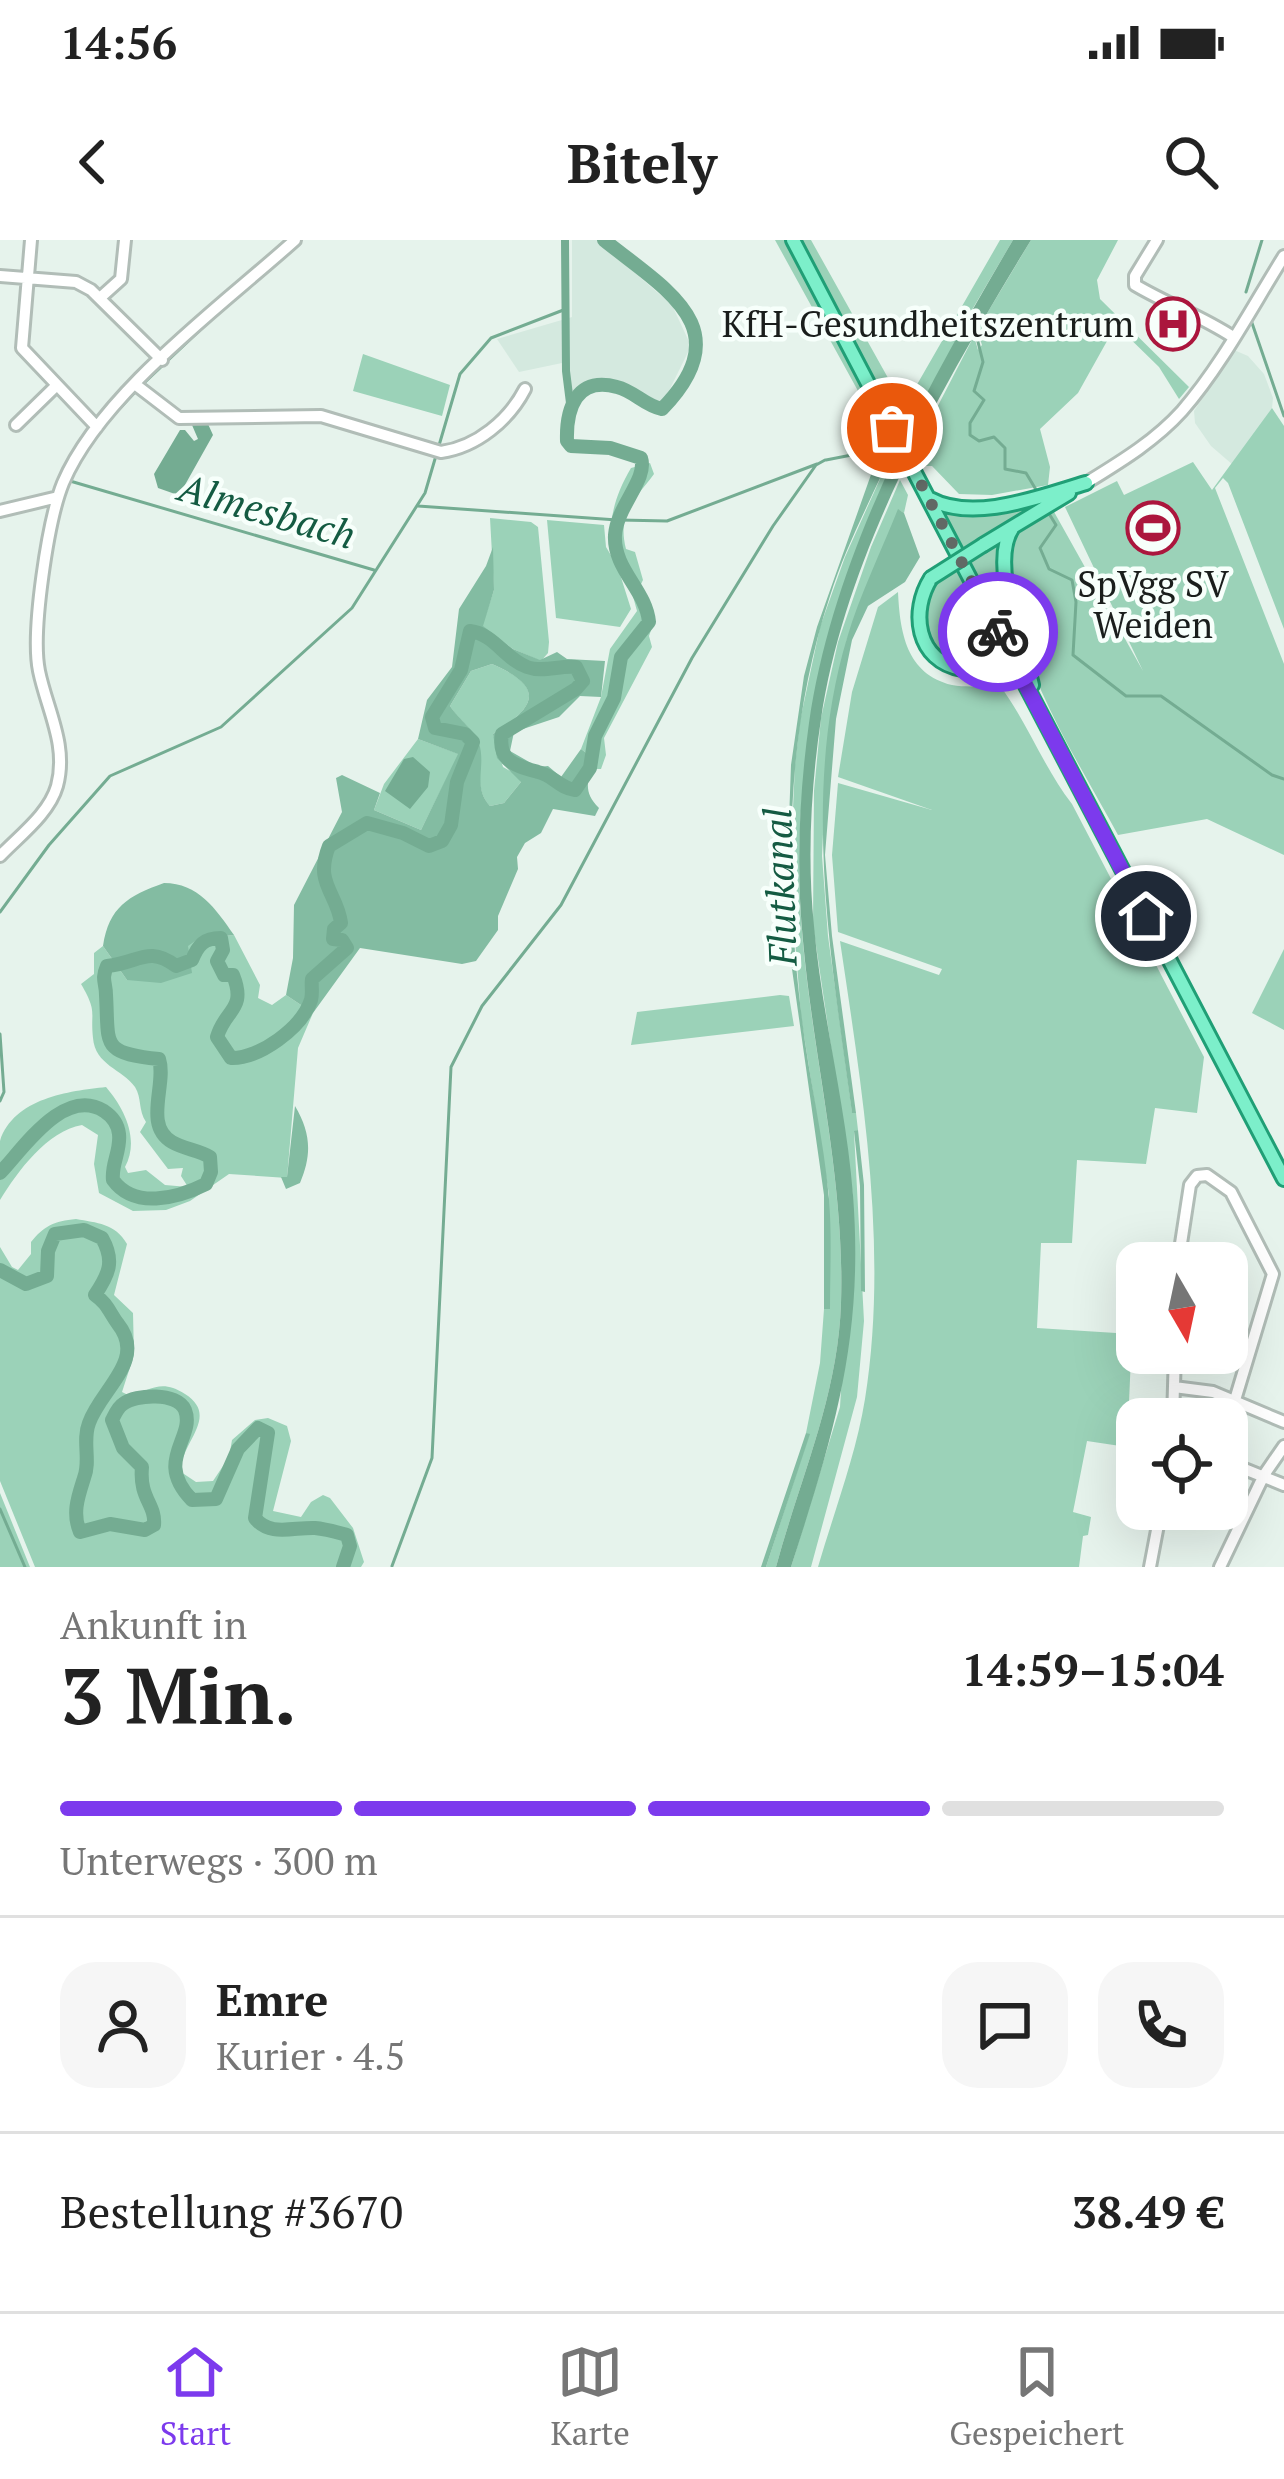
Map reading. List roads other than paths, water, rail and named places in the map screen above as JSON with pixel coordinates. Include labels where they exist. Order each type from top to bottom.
[{"type":"main road","points":[[793,240],[1284,1179]]},
{"type":"main road","points":[[1035,704],[1008,670],[964,669],[933,653],[920,632],[920,598],[931,578],[1086,483]]},
{"type":"main road","points":[[929,498],[950,507],[1062,494]]},
{"type":"main road","points":[[1013,526],[1004,548],[1006,574],[1035,704]]},
{"type":"main road","points":[[964,669],[982,664],[994,651],[996,641],[987,610]]},
{"type":"street","points":[[31,240],[22,347],[97,427]]},
{"type":"street","points":[[101,297],[121,279],[125,240]]},
{"type":"street","points":[[0,856],[48,804],[61,765],[56,728],[40,677],[35,623],[58,497],[72,465],[97,427],[136,385],[220,303],[295,240]]},
{"type":"street","points":[[1157,240],[1135,276],[1135,285],[1177,310],[1189,310],[1233,338]]},
{"type":"street","points":[[1086,483],[1149,442],[1181,412],[1284,256]]},
{"type":"street","points":[[0,276],[76,282],[101,297],[162,360]]},
{"type":"street","points":[[16,425],[57,385]]},
{"type":"street","points":[[136,385],[179,418],[321,416],[437,451],[458,449],[487,433],[515,408],[525,389]]},
{"type":"street","points":[[0,511],[58,497]]},
{"type":"street","points":[[1181,1242],[1195,1178],[1207,1175],[1231,1192],[1273,1274],[1248,1357]]},
{"type":"street","points":[[1174,1374],[1174,1398]]},
{"type":"street","points":[[1174,1387],[1226,1398]]},
{"type":"street","points":[[1248,1406],[1284,1422]]},
{"type":"street","points":[[1220,1567],[1264,1475],[1284,1446]]},
{"type":"street","points":[[1248,1469],[1284,1486]]},
{"type":"street","points":[[1150,1567],[1157,1530]]},
{"type":"waterway","points":[[565,240],[570,403]]},
{"type":"waterway","points":[[0,1173],[60,1113],[89,1106],[107,1113],[118,1127],[113,1180],[122,1189],[156,1198],[206,1184],[210,1157],[172,1142],[159,1125],[159,1059],[126,1054],[112,1044],[107,1025],[107,966],[150,956],[176,966],[192,960],[206,941],[221,938],[223,950],[217,961],[224,975],[233,975],[238,996],[217,1037],[231,1058],[254,1053],[289,1031],[311,1000],[312,979],[347,948],[342,940],[333,939],[341,923],[325,879],[329,846],[367,823],[429,846],[442,841],[451,825],[457,782],[473,742],[465,734],[435,728],[432,717],[461,670],[470,631],[527,667],[576,667],[583,681],[576,689],[502,734],[501,743],[506,757],[516,765],[575,790],[590,768],[595,736],[614,698],[621,657],[649,622],[619,558],[615,535],[642,466],[641,458],[610,448],[571,446],[567,441],[569,418],[576,398],[592,386],[623,389],[662,409],[685,381],[695,355],[695,333],[686,313],[650,276],[604,240]]},
{"type":"waterway","points":[[1246,292],[1262,240]]},
{"type":"waterway","points":[[0,912],[49,845],[110,776],[221,727],[352,608],[425,493],[460,374],[491,338],[566,309]]},
{"type":"waterway","points":[[144,383],[216,315]]},
{"type":"waterway","points":[[1252,323],[1284,416]]},
{"type":"waterway","points":[[976,334],[983,362],[974,391],[984,400],[970,423],[970,435],[979,441],[994,437],[1005,448],[1005,469],[1026,473],[1038,493]]},
{"type":"waterway","points":[[109,420],[136,391]]},
{"type":"waterway","name":"Almesbach","points":[[826,460],[867,452],[899,455]]},
{"type":"waterway","points":[[392,1566],[432,1458],[451,1067],[482,1006],[561,905],[692,658],[773,526],[816,465],[825,460]]},
{"type":"waterway","name":"Almesbach","points":[[620,520],[667,521],[817,464]]},
{"type":"waterway","name":"Almesbach","points":[[71,478],[374,570]]},
{"type":"waterway","name":"Almesbach","points":[[418,506],[617,520]]},
{"type":"waterway","points":[[1048,512],[1056,525],[1040,548],[1049,569],[1072,580],[1076,602],[1073,655],[1126,696],[1161,696],[1284,779]]},
{"type":"waterway","points":[[0,1034],[4,1092],[0,1101]]},
{"type":"waterway","points":[[0,1270],[26,1284],[47,1276],[48,1251],[55,1234],[84,1230],[102,1238],[108,1254],[107,1274],[95,1295],[126,1337],[127,1350],[87,1430],[86,1471],[76,1512],[80,1532],[110,1524],[145,1530],[154,1525],[142,1467],[123,1448],[112,1420],[129,1401],[165,1398],[185,1410],[176,1473],[192,1500],[216,1499],[238,1449],[258,1428],[268,1433],[255,1518],[275,1529],[315,1528],[347,1535],[350,1546],[343,1567]]},
{"type":"waterway","points":[[0,1509],[25,1567]]},
{"type":"place","name":"KfH-Gesundheitszentrum","points":[[1173,324]]},
{"type":"place","name":"SpVgg SV Weiden","points":[[1153,528]]},
{"type":"water label","name":"Flutkanal","points":[[780,887]]}]
